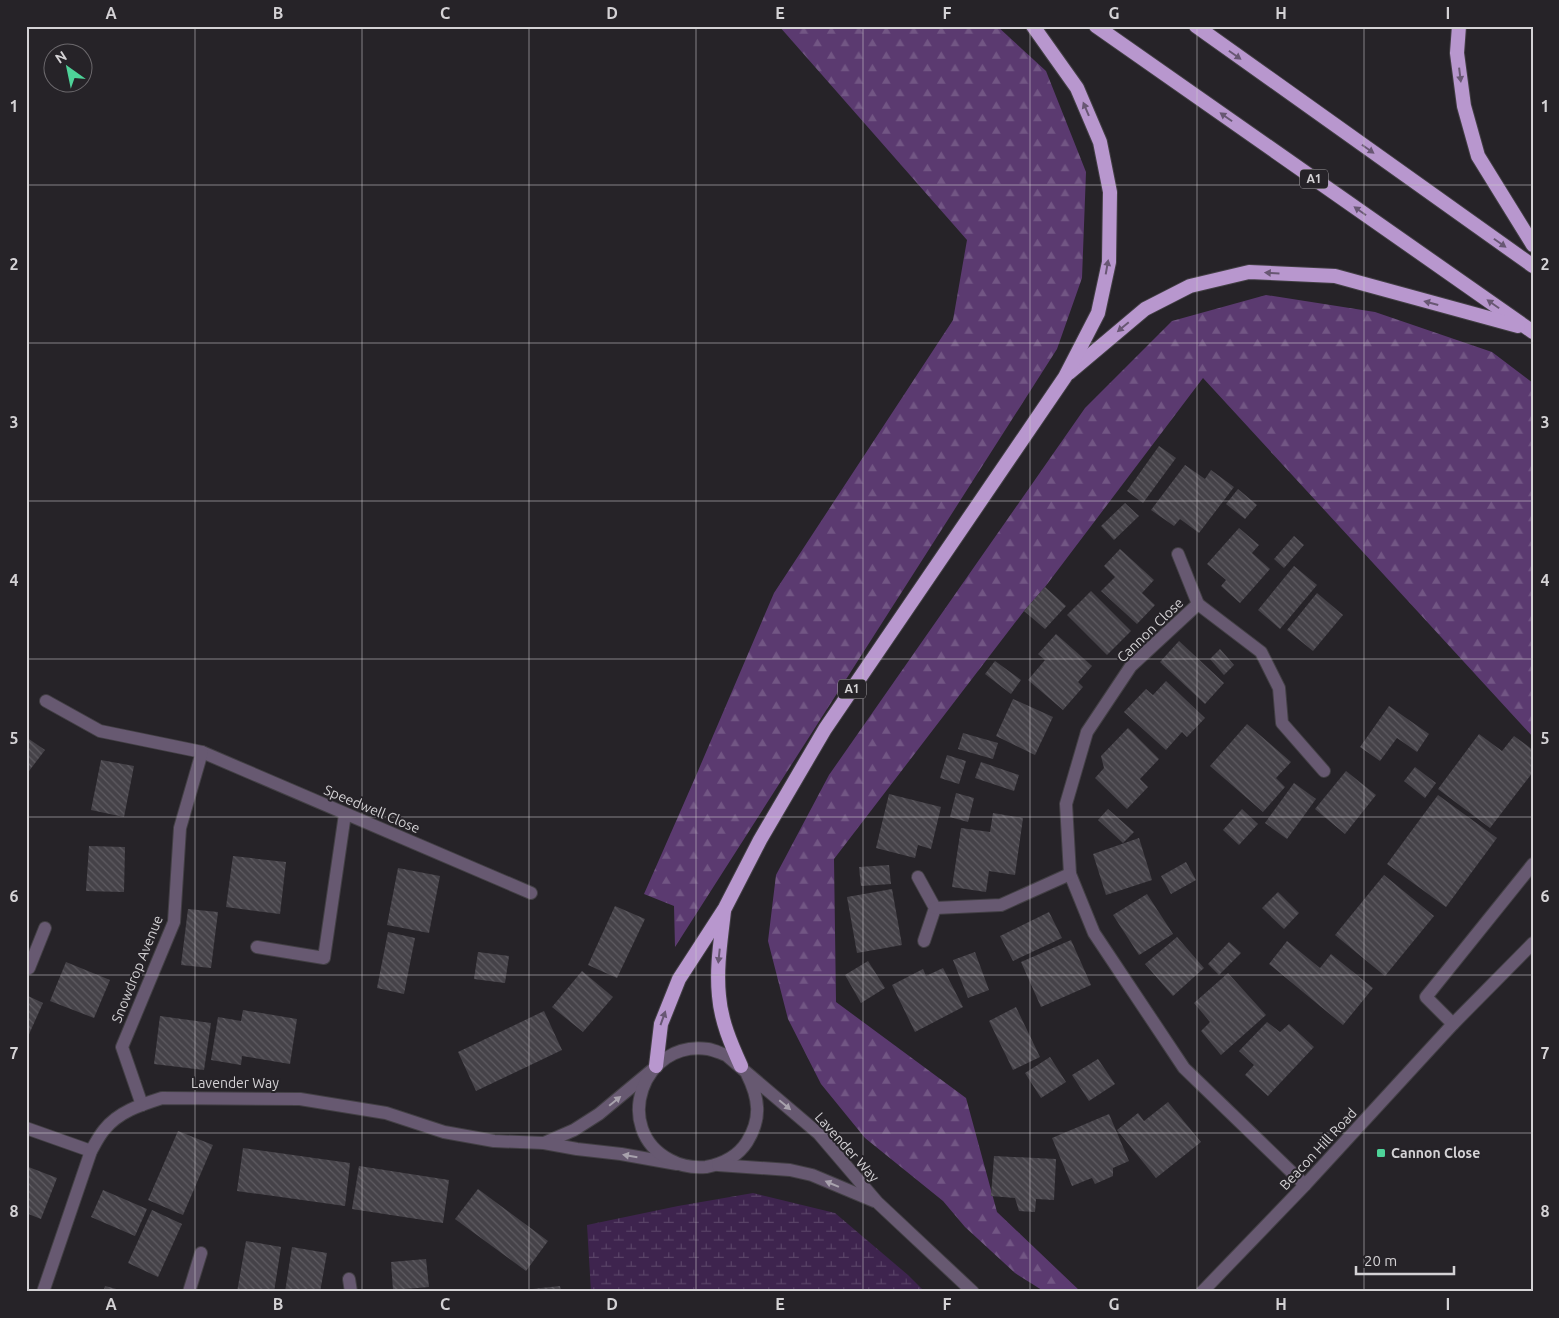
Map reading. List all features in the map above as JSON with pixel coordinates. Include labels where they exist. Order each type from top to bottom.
[{"type":"highway","name":"A1","points":[[654,1068],[660,1024],[679,979],[725,908],[760,840],[824,729],[1064,377],[1098,313],[1109,262],[1110,192],[1100,142],[1077,88],[1033,26]]},
{"type":"highway","name":"A1","points":[[1096,26],[1531,330]]},
{"type":"highway","points":[[1196,26],[1533,266]]},
{"type":"highway","points":[[1459,26],[1457,53],[1464,106],[1478,156],[1533,245]]},
{"type":"highway","name":"A1","points":[[1064,377],[1145,309],[1190,286],[1250,272],[1334,276],[1531,330]]},
{"type":"highway","name":"A1","points":[[725,908],[718,973],[719,998],[730,1044],[744,1070]]},
{"type":"street","name":"Cannon Close","points":[[1178,554],[1198,604],[1261,652],[1279,688],[1282,723],[1324,770]]},
{"type":"street","name":"Cannon Close","points":[[1198,604],[1131,666],[1088,732],[1066,804],[1070,874],[1094,933],[1184,1068],[1305,1185]]},
{"type":"street","name":"Speedwell Close","points":[[46,702],[100,731],[202,752],[531,893]]},
{"type":"street","name":"Snowdrop Avenue","points":[[142,1105],[122,1047],[174,922],[180,828],[202,752]]},
{"type":"street","points":[[257,947],[324,958],[345,814]]},
{"type":"street","points":[[1454,1024],[1426,998],[1533,864]]},
{"type":"street","points":[[935,908],[1001,906],[1070,874]]},
{"type":"street","points":[[918,877],[935,908],[924,942]]},
{"type":"street","points":[[26,967],[29,968],[45,928]]},
{"type":"street","name":"Beacon Hill Road","points":[[1202,1292],[1305,1185],[1454,1024],[1533,943]]},
{"type":"street","points":[[689,1049],[708,1049],[726,1055],[744,1070],[756,1091],[758,1109],[755,1127],[746,1144],[733,1157],[716,1165],[697,1168],[678,1164],[661,1156],[648,1142],[640,1124],[638,1106],[642,1087],[654,1068],[671,1055],[689,1049]]},
{"type":"street","name":"Lavender Way","points":[[544,1143],[574,1130],[599,1114],[654,1068]]},
{"type":"street","name":"Lavender Way","points":[[744,1070],[819,1134],[877,1202],[973,1292]]},
{"type":"street","name":"Lavender Way","points":[[43,1292],[91,1151],[104,1130],[121,1114],[162,1098],[300,1098],[386,1113],[444,1132],[494,1140],[544,1143],[678,1164]]},
{"type":"street","points":[[26,1128],[91,1151]]},
{"type":"street","name":"Lavender Way","points":[[716,1165],[790,1170],[812,1175],[877,1202]]},
{"type":"street","points":[[189,1292],[201,1253]]},
{"type":"green space","points":[[779,26],[997,26],[1046,71],[1086,172],[1082,278],[1057,349],[675,947],[674,906],[644,894],[774,593],[953,320],[967,240]]},
{"type":"green space","points":[[1266,295],[1375,312],[1492,352],[1533,383],[1533,737],[1203,378],[1045,587],[1024,611],[834,859],[836,1002],[966,1098],[997,1212],[1080,1291],[1045,1292],[1015,1273],[965,1227],[943,1201],[865,1138],[821,1084],[788,1019],[768,941],[776,875],[829,775],[1085,408],[1172,321]]},
{"type":"green space","points":[[753,1193],[835,1213],[908,1275],[925,1292],[591,1292],[587,1225]]},
{"type":"building","points":[[1159,446],[1176,458],[1143,503],[1127,491]]},
{"type":"building","points":[[1185,465],[1205,479],[1211,470],[1234,487],[1199,533],[1180,519],[1174,526],[1151,510]]},
{"type":"building","points":[[1238,489],[1257,505],[1245,519],[1226,504]]},
{"type":"building","points":[[1125,503],[1139,516],[1114,540],[1101,526]]},
{"type":"building","points":[[1239,528],[1259,545],[1252,553],[1270,569],[1240,603],[1221,586],[1226,580],[1207,564]]},
{"type":"building","points":[[1294,536],[1304,545],[1284,568],[1274,559]]},
{"type":"building","points":[[1120,549],[1154,580],[1142,593],[1155,605],[1137,624],[1101,591],[1115,577],[1104,566]]},
{"type":"building","points":[[1294,566],[1317,585],[1280,629],[1258,610]]},
{"type":"building","points":[[1045,587],[1066,606],[1045,629],[1024,611]]},
{"type":"building","points":[[1091,591],[1131,631],[1107,655],[1067,615]]},
{"type":"building","points":[[1317,593],[1343,615],[1313,651],[1287,630]]},
{"type":"building","points":[[1056,634],[1092,666],[1078,682],[1083,687],[1063,710],[1028,680],[1045,660],[1038,654]]},
{"type":"building","points":[[1179,641],[1224,683],[1205,704],[1160,662]]},
{"type":"building","points":[[1220,649],[1234,665],[1224,675],[1210,659]]},
{"type":"building","points":[[995,661],[1021,680],[1011,694],[985,674]]},
{"type":"building","points":[[1166,681],[1205,718],[1187,737],[1182,732],[1166,750],[1124,712],[1146,689],[1153,695]]},
{"type":"building","points":[[1013,699],[1053,717],[1035,755],[996,736]]},
{"type":"building","points":[[1389,706],[1429,734],[1417,752],[1397,738],[1380,761],[1360,747]]},
{"type":"building","points":[[1247,724],[1291,762],[1276,778],[1285,787],[1263,812],[1210,766]]},
{"type":"building","points":[[1128,728],[1159,759],[1140,779],[1148,787],[1127,809],[1095,778],[1104,768],[1101,756]]},
{"type":"building","points":[[963,733],[998,743],[993,759],[958,749]]},
{"type":"building","points":[[1479,734],[1502,751],[1514,736],[1533,750],[1533,772],[1490,828],[1438,789]]},
{"type":"building","points":[[26,737],[45,750],[26,775]]},
{"type":"building","points":[[947,755],[966,761],[959,784],[940,778]]},
{"type":"building","points":[[101,760],[134,766],[124,817],[91,810]]},
{"type":"building","points":[[981,762],[1019,775],[1014,791],[975,778]]},
{"type":"building","points":[[1415,767],[1436,783],[1425,798],[1404,781]]},
{"type":"building","points":[[1346,771],[1376,795],[1345,834],[1315,809]]},
{"type":"building","points":[[1294,783],[1316,799],[1287,839],[1265,823]]},
{"type":"building","points":[[956,793],[974,798],[968,822],[950,817]]},
{"type":"building","points":[[889,794],[941,807],[931,849],[918,845],[915,858],[876,848]]},
{"type":"building","points":[[1438,795],[1497,838],[1446,907],[1387,864]]},
{"type":"building","points":[[1108,809],[1134,832],[1123,843],[1098,820]]},
{"type":"building","points":[[1242,809],[1258,824],[1239,845],[1223,830]]},
{"type":"building","points":[[993,813],[1023,818],[1015,875],[989,871],[986,892],[952,887],[961,828],[990,832]]},
{"type":"building","points":[[1139,838],[1152,880],[1106,895],[1093,854]]},
{"type":"building","points":[[89,846],[125,847],[124,892],[86,891]]},
{"type":"building","points":[[233,856],[286,862],[280,914],[226,907]]},
{"type":"building","points":[[1186,862],[1196,880],[1171,894],[1161,876]]},
{"type":"building","points":[[889,865],[891,884],[861,886],[859,867]]},
{"type":"building","points":[[398,868],[440,876],[429,933],[387,925]]},
{"type":"building","points":[[1384,875],[1434,916],[1385,976],[1335,935]]},
{"type":"building","points":[[892,889],[902,945],[857,953],[847,897]]},
{"type":"building","points":[[1278,892],[1299,913],[1284,929],[1262,908]]},
{"type":"building","points":[[1147,894],[1173,934],[1139,955],[1113,915]]},
{"type":"building","points":[[615,906],[645,919],[617,978],[588,965]]},
{"type":"building","points":[[188,909],[218,912],[211,968],[181,965]]},
{"type":"building","points":[[1049,912],[1062,938],[1013,961],[1000,936]]},
{"type":"building","points":[[388,932],[415,938],[404,994],[377,988]]},
{"type":"building","points":[[1177,937],[1204,968],[1173,996],[1145,964]]},
{"type":"building","points":[[1071,940],[1091,985],[1041,1007],[1021,962]]},
{"type":"building","points":[[1287,941],[1320,968],[1331,954],[1373,988],[1343,1025],[1269,964]]},
{"type":"building","points":[[1229,942],[1241,953],[1219,975],[1208,964]]},
{"type":"building","points":[[478,952],[509,956],[505,983],[474,979]]},
{"type":"building","points":[[975,952],[989,990],[968,998],[953,960]]},
{"type":"building","points":[[868,961],[885,988],[861,1003],[845,975]]},
{"type":"building","points":[[66,962],[110,980],[94,1018],[50,1001]]},
{"type":"building","points":[[943,968],[963,1007],[915,1032],[892,985],[923,969],[926,976]]},
{"type":"building","points":[[582,971],[613,997],[583,1032],[552,1007]]},
{"type":"building","points":[[1228,973],[1266,1015],[1221,1055],[1201,1031],[1210,1022],[1194,1003]]},
{"type":"building","points":[[26,995],[43,1003],[26,1041]]},
{"type":"building","points":[[1016,1007],[1040,1057],[1013,1070],[989,1021]]},
{"type":"building","points":[[243,1010],[297,1019],[290,1064],[242,1056],[241,1065],[211,1060],[218,1017],[241,1021]]},
{"type":"building","points":[[544,1011],[562,1050],[476,1091],[458,1052]]},
{"type":"building","points":[[160,1016],[211,1023],[204,1070],[154,1064]]},
{"type":"building","points":[[1267,1022],[1280,1032],[1289,1024],[1314,1047],[1268,1096],[1245,1075],[1254,1065],[1239,1051]]},
{"type":"building","points":[[1050,1057],[1066,1082],[1041,1098],[1025,1073]]},
{"type":"building","points":[[1098,1059],[1115,1084],[1089,1101],[1072,1075]]},
{"type":"building","points":[[1168,1102],[1201,1142],[1156,1178],[1117,1130],[1138,1113],[1144,1121]]},
{"type":"building","points":[[1109,1114],[1129,1161],[1113,1168],[1113,1176],[1095,1184],[1092,1178],[1072,1186],[1052,1138]]},
{"type":"building","points":[[178,1131],[213,1145],[183,1215],[148,1200]]},
{"type":"building","points":[[243,1148],[350,1163],[345,1206],[237,1191]]},
{"type":"building","points":[[994,1156],[1056,1159],[1054,1200],[1036,1199],[1035,1212],[1019,1211],[1015,1198],[991,1196]]},
{"type":"building","points":[[26,1166],[57,1178],[41,1219],[26,1213]]},
{"type":"building","points":[[359,1166],[449,1180],[443,1223],[352,1209]]},
{"type":"building","points":[[478,1189],[548,1241],[526,1271],[455,1219]]},
{"type":"building","points":[[103,1190],[147,1209],[135,1236],[91,1217]]},
{"type":"building","points":[[152,1210],[182,1224],[158,1277],[128,1263]]},
{"type":"building","points":[[246,1241],[281,1247],[274,1292],[237,1292]]},
{"type":"building","points":[[292,1247],[327,1253],[320,1292],[285,1292]]},
{"type":"building","points":[[426,1259],[429,1287],[393,1290],[391,1262]]},
{"type":"building","points":[[105,1286],[124,1291],[124,1292],[103,1292]]},
{"type":"building","points":[[560,1286],[561,1292],[532,1292],[532,1289]]},
{"type":"place","name":"Cannon Close","points":[[1381,1153]]}]
